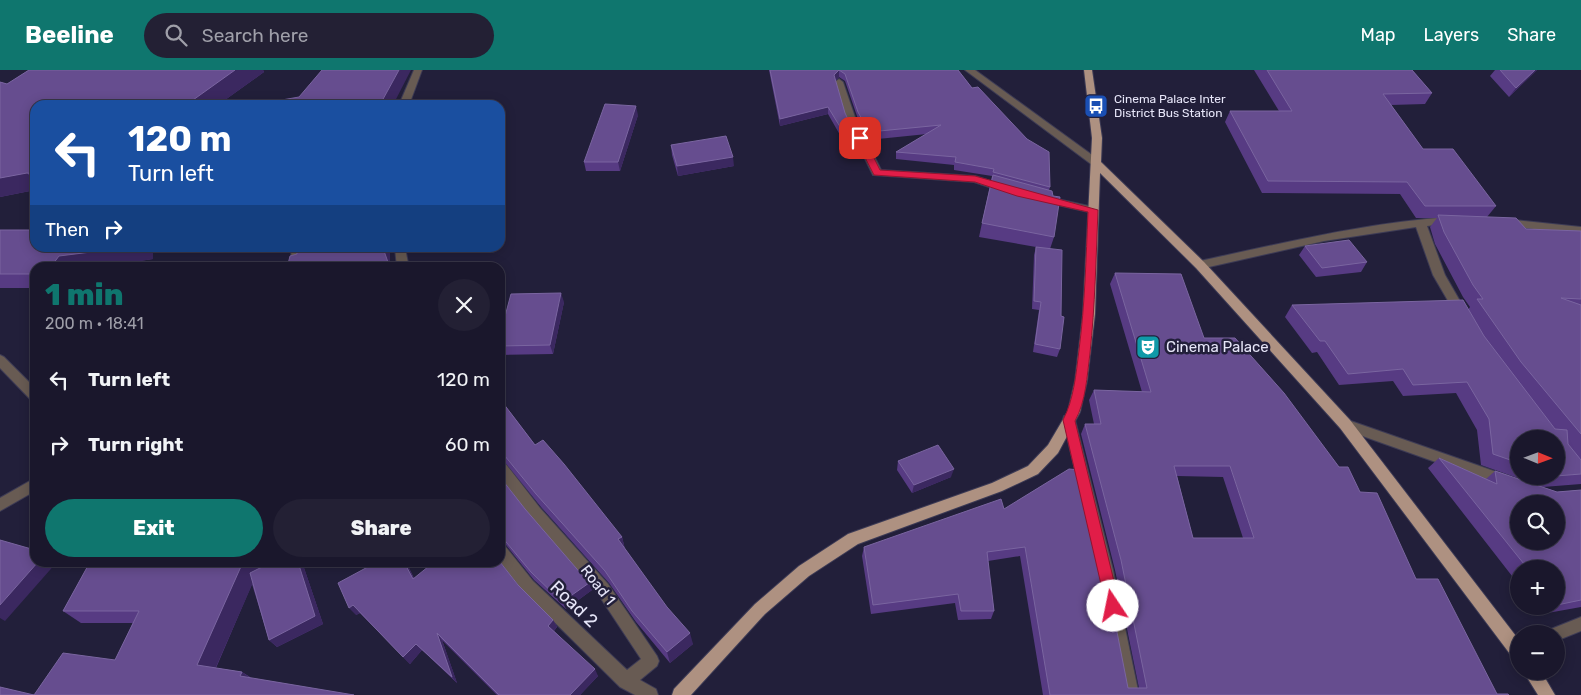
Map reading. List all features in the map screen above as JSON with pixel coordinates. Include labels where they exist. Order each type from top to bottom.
[{"type":"main road","points":[[680,695],[760,609],[804,571],[852,539],[997,487],[1033,470],[1053,449],[1074,412],[1081,381],[1089,314],[1094,162],[1097,138],[1088,70]]},
{"type":"main road","points":[[1094,162],[1200,264],[1345,424],[1510,640]]},
{"type":"main road","points":[[1537,680],[1547,695]]},
{"type":"street","points":[[406,100],[418,70]]},
{"type":"street","points":[[970,70],[1094,162]]},
{"type":"street","points":[[839,82],[851,120],[877,173],[975,179],[1012,191]]},
{"type":"street","points":[[1030,196],[1093,210]]},
{"type":"street","points":[[1200,264],[1370,228],[1420,222],[1464,221]]},
{"type":"street","points":[[1420,222],[1438,275],[1469,326]]},
{"type":"street","points":[[1499,222],[1581,231]]},
{"type":"street","points":[[0,360],[30,391]]},
{"type":"street","points":[[1069,420],[1106,570],[1131,695]]},
{"type":"street","points":[[1345,424],[1510,483]]},
{"type":"street","name":"Road 1","points":[[505,473],[535,512],[603,589],[651,661],[626,681]]},
{"type":"street","points":[[0,504],[30,488]]},
{"type":"street","name":"Road 2","points":[[505,557],[528,586],[626,681]]},
{"type":"street","points":[[1565,630],[1581,624]]},
{"type":"street","points":[[626,681],[650,695]]},
{"type":"building","points":[[29,70],[235,70],[193,100],[30,100],[30,173],[0,178],[0,82],[7,84]]},
{"type":"building","points":[[322,70],[399,70],[383,100],[282,100],[299,97]]},
{"type":"building","points":[[770,70],[839,70],[834,75],[845,113],[855,134],[845,135],[828,107],[780,119]]},
{"type":"building","points":[[839,70],[958,70],[972,88],[978,87],[1027,139],[1049,152],[1050,187],[993,172],[994,169],[955,162],[956,157],[896,152],[941,125],[869,132],[858,112],[845,74]]},
{"type":"building","points":[[1267,70],[1412,70],[1432,93],[1383,94],[1423,149],[1453,149],[1496,206],[1425,206],[1407,182],[1268,181],[1230,111],[1292,111]]},
{"type":"building","points":[[1500,70],[1535,70],[1516,88]]},
{"type":"building","points":[[605,104],[636,106],[618,162],[584,162]]},
{"type":"building","points":[[726,136],[733,157],[677,166],[671,145]]},
{"type":"building","points":[[993,175],[1052,191],[1053,196],[1060,197],[1054,237],[982,223]]},
{"type":"building","points":[[1438,215],[1516,218],[1526,229],[1581,231],[1581,299],[1561,298],[1581,305],[1581,434],[1521,362],[1477,299],[1483,299],[1473,285],[1444,232]]},
{"type":"building","points":[[0,230],[30,230],[30,252],[91,252],[59,256],[54,262],[30,262],[30,274],[0,274]]},
{"type":"building","points":[[1349,240],[1367,262],[1322,268],[1305,246]]},
{"type":"building","points":[[1036,247],[1062,250],[1061,316],[1064,317],[1060,349],[1035,344],[1041,302],[1034,301]]},
{"type":"building","points":[[297,252],[384,252],[388,262],[288,262],[290,256],[297,254]]},
{"type":"building","points":[[1115,273],[1181,274],[1204,338],[1235,338],[1284,393],[1339,467],[1348,467],[1360,492],[1377,493],[1416,579],[1438,579],[1497,694],[1509,695],[1050,695],[1025,547],[987,552],[994,611],[961,611],[958,594],[873,605],[864,547],[1001,499],[1004,509],[1069,469],[1080,470],[1103,561],[1128,688],[1147,688],[1121,560],[1085,424],[1101,424],[1094,390],[1151,392]],"holes":[[[1174,466],[1230,466],[1254,538],[1193,538]]]},
{"type":"building","points":[[561,293],[550,345],[505,346],[505,316],[511,294]]},
{"type":"building","points":[[1463,300],[1484,336],[1555,429],[1567,430],[1568,444],[1581,460],[1581,474],[1565,475],[1565,430],[1510,430],[1510,460],[1493,454],[1489,419],[1467,382],[1413,385],[1403,369],[1348,374],[1325,341],[1320,341],[1292,305]]},
{"type":"building","points":[[505,406],[535,445],[543,440],[564,464],[622,537],[618,539],[667,607],[690,633],[667,652],[632,611],[605,571],[505,456]]},
{"type":"building","points":[[938,445],[954,469],[914,485],[898,461]]},
{"type":"building","points":[[1439,458],[1497,484],[1495,471],[1510,476],[1510,485],[1536,485],[1557,492],[1581,490],[1581,600],[1565,603],[1565,560],[1521,560],[1513,550],[1565,550],[1565,495],[1510,495],[1510,547]]},
{"type":"building","points":[[505,483],[589,583],[562,602],[531,572],[505,541]]},
{"type":"building","points":[[0,540],[30,549],[30,567],[34,567],[0,605]]},
{"type":"building","points":[[87,567],[241,567],[197,665],[242,672],[240,676],[354,695],[34,695],[63,653],[115,660],[139,611],[63,611]]},
{"type":"building","points":[[262,567],[300,567],[315,616],[269,640],[250,573]]},
{"type":"building","points":[[368,567],[407,567],[413,579],[428,567],[504,567],[518,585],[553,620],[548,626],[595,669],[570,695],[499,695],[437,633],[452,677],[416,644],[403,657],[353,605],[349,608],[338,583]]},
{"type":"building","points":[[0,687],[34,695],[0,695]]},
{"type":"place","name":"Cinema Palace Inter District Bus Station","points":[[1096,106]]},
{"type":"place","name":"Cinema Palace","points":[[1148,347]]},
{"type":"route","points":[[860,138],[877,173],[975,179],[1021,194],[1093,210],[1089,314],[1081,381],[1074,412],[1069,420],[1113,606]]}]
